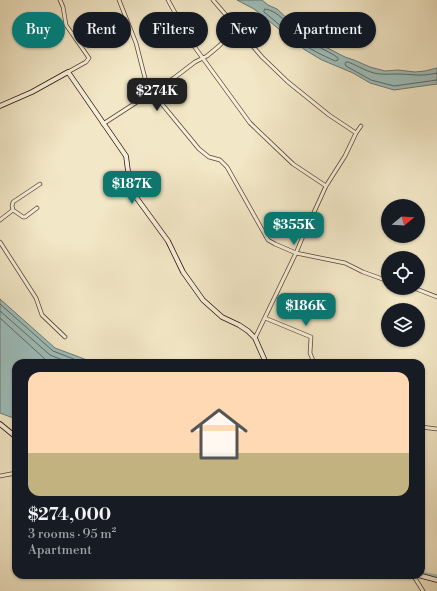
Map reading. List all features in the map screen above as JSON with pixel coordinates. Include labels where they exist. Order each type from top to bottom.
[{"type":"main road","points":[[0,106],[32,92],[68,72],[126,156],[130,186],[133,193],[168,241],[183,272],[203,300],[222,317],[239,325],[255,338],[264,359]]},
{"type":"main road","points":[[0,424],[12,434]]},
{"type":"main road","points":[[425,577],[437,580]]},
{"type":"street","points":[[60,0],[66,25],[89,58],[86,62],[68,72]]},
{"type":"street","points":[[119,0],[136,43],[146,82],[152,92],[199,149],[209,157],[220,160],[227,167],[268,240],[296,253],[345,263],[381,278]]},
{"type":"street","points":[[168,0],[191,42],[250,123],[293,164],[326,186]]},
{"type":"street","points":[[213,0],[224,12]]},
{"type":"street","points":[[103,124],[174,78],[216,48]]},
{"type":"street","points":[[255,48],[288,82],[329,115],[356,133]]},
{"type":"street","points":[[255,338],[326,186],[345,156],[361,126]]},
{"type":"street","points":[[37,208],[25,218],[13,210],[12,206],[13,202],[40,184]]},
{"type":"street","points":[[0,220],[13,210]]},
{"type":"street","points":[[0,242],[36,298],[42,315],[65,337]]},
{"type":"street","points":[[425,292],[437,297]]},
{"type":"street","points":[[264,318],[312,338],[310,353],[312,359]]},
{"type":"street","points":[[425,427],[437,428]]},
{"type":"street","points":[[0,476],[12,473]]},
{"type":"street","points":[[416,579],[423,591]]},
{"type":"water","points":[[237,0],[262,0],[268,5],[277,9],[280,12],[279,12],[279,29],[271,23],[271,12],[258,12]]},
{"type":"water","points":[[303,48],[328,48],[345,57],[385,71],[398,70],[415,72],[437,68],[437,84],[394,90],[370,83],[353,73],[322,60]]},
{"type":"water","points":[[0,299],[55,348],[84,359],[12,359],[12,418],[0,413]]},
{"type":"waterway","points":[[425,574],[437,576]]}]
